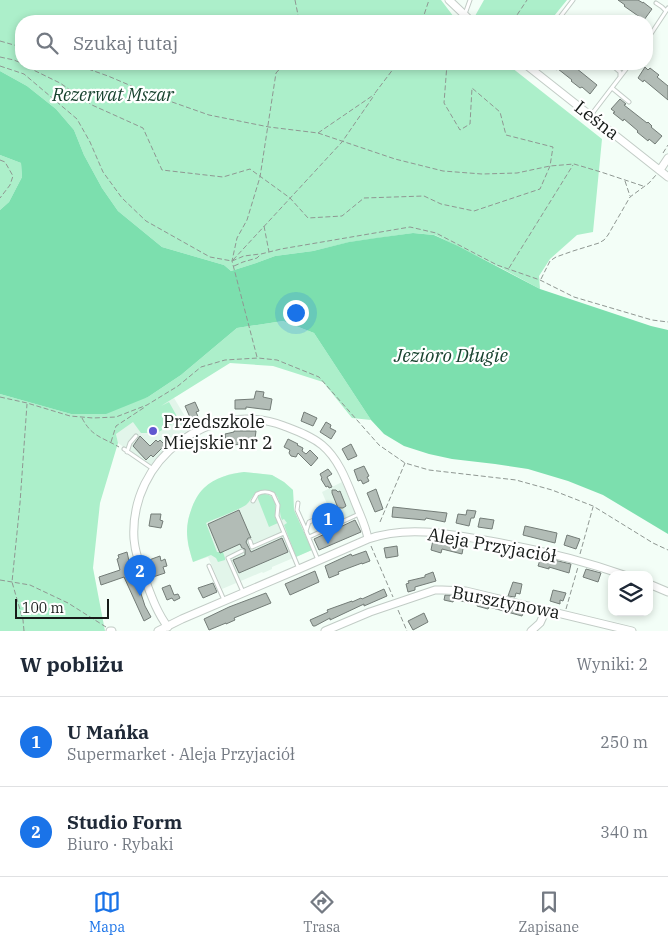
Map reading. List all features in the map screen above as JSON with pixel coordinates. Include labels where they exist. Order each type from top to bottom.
[{"type":"street","points":[[449,0],[465,15]]},
{"type":"street","name":"Leśna","points":[[534,70],[658,172],[668,177]]},
{"type":"street","points":[[658,172],[664,158]]},
{"type":"street","points":[[167,629],[140,566],[134,540],[134,526],[138,502],[153,469],[173,446],[196,431],[227,420],[264,420],[298,432],[321,445],[339,467],[360,514],[369,541]]},
{"type":"street","name":"Aleja Przyjaciół","points":[[158,631],[167,629],[182,619],[318,560],[369,541],[378,535],[399,532],[436,532],[523,547],[611,571]]},
{"type":"street","points":[[653,586],[668,592]]},
{"type":"street","name":"Bursztynowa","points":[[325,631],[370,612],[435,590],[466,591],[632,631]]},
{"type":"street","points":[[531,631],[540,623],[546,610]]},
{"type":"lane","points":[[465,15],[470,0]]},
{"type":"lane","points":[[562,15],[573,0]]},
{"type":"lane","points":[[653,31],[667,10],[656,3]]},
{"type":"lane","points":[[618,70],[620,72],[620,77]]},
{"type":"lane","points":[[590,115],[625,70]]},
{"type":"lane","points":[[612,88],[629,102]]},
{"type":"lane","points":[[136,436],[126,451],[153,469]]},
{"type":"lane","points":[[253,501],[257,494],[262,492],[274,494],[278,505],[277,516],[299,569]]},
{"type":"lane","points":[[298,503],[297,510],[318,560]]},
{"type":"lane","points":[[309,537],[360,514]]},
{"type":"lane","points":[[306,531],[309,522],[319,518]]},
{"type":"lane","points":[[250,541],[252,547],[284,533]]},
{"type":"lane","points":[[242,551],[228,558],[243,593]]},
{"type":"lane","points":[[209,566],[224,601]]},
{"type":"path","points":[[295,0],[298,15]]},
{"type":"path","points":[[424,15],[429,0]]},
{"type":"path","points":[[517,15],[527,0]]},
{"type":"path","points":[[0,41],[15,45]]},
{"type":"path","points":[[0,56],[15,61]]},
{"type":"path","points":[[0,66],[24,74],[77,119],[90,142],[103,172],[122,198],[146,221],[210,257],[232,261],[244,256],[410,227],[436,233],[497,265],[540,280],[574,297],[652,320],[668,322]]},
{"type":"path","points":[[33,70],[60,83],[92,105],[143,128],[162,170],[223,177],[250,169],[290,198],[308,218],[342,216],[364,198],[424,196],[441,204],[474,211],[540,189],[550,166],[554,148],[506,135],[500,112],[472,88],[470,124],[460,130],[444,103],[447,70]]},
{"type":"path","points":[[91,70],[209,115],[269,127],[318,133],[395,159],[443,171],[482,174],[517,173],[550,166],[574,164],[643,186]]},
{"type":"path","points":[[258,358],[232,261],[237,238],[247,220],[260,176],[276,73],[279,70]]},
{"type":"path","points":[[232,261],[342,142],[393,70]]},
{"type":"path","points":[[318,133],[375,94]]},
{"type":"path","points":[[664,158],[668,145]]},
{"type":"path","points":[[0,160],[5,162],[13,176],[0,198]]},
{"type":"path","points":[[509,268],[574,164]]},
{"type":"path","points":[[540,280],[550,261],[556,257],[604,240],[630,197],[649,183],[658,172]]},
{"type":"path","points":[[624,181],[630,197]]},
{"type":"path","points":[[264,226],[269,252]]},
{"type":"path","points":[[234,266],[257,258],[261,254]]},
{"type":"path","points":[[111,442],[116,426],[178,386],[201,367],[224,360],[258,358],[277,360],[319,377],[379,445],[405,463],[429,470],[516,480],[552,490],[593,506],[653,543],[668,550]]},
{"type":"path","points":[[0,397],[82,418],[116,417],[147,405]]},
{"type":"path","points":[[24,631],[23,620],[12,582],[27,403]]},
{"type":"path","points":[[82,418],[87,428],[97,436],[126,451]]},
{"type":"path","points":[[380,522],[405,463]]},
{"type":"path","points":[[580,557],[593,506]]},
{"type":"path","points":[[369,541],[394,602]]},
{"type":"path","points":[[565,612],[579,564]]},
{"type":"path","points":[[0,580],[30,585],[68,603],[111,631]]},
{"type":"path","points":[[397,607],[407,631]]},
{"type":"shaded area","name":"Przedszkole Miejskie nr 2","points":[[174,398],[192,428],[174,439],[150,466],[118,443],[116,434],[124,427]]},
{"type":"shaded area","points":[[244,472],[272,475],[293,490],[294,510],[312,550],[272,567],[272,569],[263,573],[222,589],[208,557],[193,562],[188,545],[188,519],[194,503],[204,488],[230,474]]},
{"type":"shaded area","points":[[342,482],[356,514],[335,523],[322,492]]},
{"type":"green space","name":"Rezerwat Mszar","points":[[0,0],[441,0],[452,15],[15,15],[15,70],[515,70],[602,139],[593,232],[577,235],[550,259],[539,276],[540,289],[435,235],[413,233],[275,256],[231,271],[224,265],[162,247],[118,211],[102,188],[84,155],[74,130],[56,109],[27,86],[0,71]]},
{"type":"green space","points":[[484,0],[567,0],[555,15],[476,15]]},
{"type":"green space","points":[[0,155],[21,163],[22,177],[9,202],[0,210]]},
{"type":"green space","points":[[283,321],[314,333],[371,420],[352,418],[323,382],[273,366],[230,363],[161,406],[169,402],[179,420],[157,433],[141,433],[133,422],[116,434],[118,443],[100,503],[93,568],[105,631],[0,631],[0,394],[71,414],[148,397],[181,375],[237,328]]},
{"type":"green space","points":[[244,472],[272,475],[293,490],[294,510],[312,550],[296,557],[284,525],[287,523],[281,517],[277,497],[272,492],[264,490],[256,493],[246,505],[206,523],[217,552],[223,552],[225,560],[218,562],[211,555],[193,562],[188,543],[187,526],[197,497],[213,481],[228,475]]},
{"type":"green space","points":[[262,494],[272,497],[275,504],[278,523],[269,527],[258,499],[258,496]]},
{"type":"water","name":"Jezioro Długie","points":[[0,71],[27,86],[56,109],[74,130],[84,155],[102,188],[118,211],[162,247],[224,265],[231,271],[275,256],[313,251],[349,242],[413,233],[434,235],[540,289],[668,330],[668,534],[603,495],[568,481],[528,469],[452,459],[404,446],[384,434],[371,420],[314,333],[283,321],[237,328],[181,375],[148,397],[106,414],[71,414],[0,394],[0,210],[9,202],[22,177],[21,163],[0,155]]},
{"type":"building","points":[[618,0],[638,0],[652,9],[648,15],[637,15]]},
{"type":"building","points":[[559,70],[578,70],[597,85],[590,94]]},
{"type":"building","points":[[643,70],[653,70],[659,75],[657,77],[668,86],[668,100],[644,80],[643,82],[638,78]]},
{"type":"building","points":[[620,99],[626,104],[624,105],[648,122],[662,136],[655,144],[649,139],[648,141],[624,119],[623,121],[613,113],[615,112],[611,109]]},
{"type":"building","points":[[256,391],[264,392],[263,397],[272,399],[270,410],[246,407],[246,409],[235,409],[235,400],[254,399]]},
{"type":"building","points":[[195,402],[199,411],[196,412],[200,421],[193,424],[185,406]]},
{"type":"building","points":[[304,412],[317,418],[313,426],[301,421]]},
{"type":"building","points":[[326,422],[331,425],[330,428],[336,431],[331,439],[320,432]]},
{"type":"building","points":[[234,431],[256,431],[255,439],[240,439],[241,444],[233,445],[233,441],[226,442],[225,434]]},
{"type":"building","points":[[140,436],[150,446],[156,440],[158,442],[160,440],[165,445],[153,457],[151,455],[146,460],[133,446]]},
{"type":"building","points":[[288,439],[303,448],[302,451],[306,454],[310,450],[318,458],[311,466],[298,453],[296,457],[291,456],[290,450],[284,447]]},
{"type":"building","points":[[351,444],[357,456],[348,460],[342,449]]},
{"type":"building","points":[[364,466],[369,476],[367,477],[369,481],[363,484],[361,480],[358,481],[354,470]]},
{"type":"building","points":[[328,469],[332,474],[327,477],[332,487],[329,488],[328,486],[326,487],[320,474]]},
{"type":"building","points":[[376,489],[383,509],[375,512],[367,493]]},
{"type":"building","points":[[332,490],[340,491],[346,506],[338,508]]},
{"type":"building","points":[[393,507],[447,513],[445,522],[426,518],[425,520],[392,517]]},
{"type":"building","points":[[239,510],[251,538],[248,538],[246,542],[251,552],[282,538],[288,552],[239,573],[233,560],[245,555],[245,549],[240,544],[220,553],[208,524]]},
{"type":"building","points":[[467,510],[476,511],[474,518],[471,518],[469,526],[456,523],[458,514],[466,515]]},
{"type":"building","points":[[151,514],[161,514],[160,520],[163,521],[161,528],[149,526]]},
{"type":"building","points":[[480,518],[494,520],[492,529],[478,527]]},
{"type":"building","points":[[355,520],[361,532],[319,550],[314,539]]},
{"type":"building","points":[[525,526],[557,533],[555,543],[523,535]]},
{"type":"building","points":[[567,535],[580,539],[576,549],[564,545]]},
{"type":"building","points":[[433,540],[450,545],[451,541],[464,543],[462,554],[442,549],[441,553],[431,550]]},
{"type":"building","points":[[397,546],[398,556],[386,558],[384,548]]},
{"type":"building","points":[[366,551],[370,561],[338,572],[339,574],[329,578],[325,566],[351,554],[352,556]]},
{"type":"building","points":[[127,552],[131,570],[133,569],[145,606],[151,617],[144,621],[124,577],[101,585],[99,577],[120,570],[117,559],[119,558],[118,555]]},
{"type":"building","points":[[160,556],[161,561],[165,559],[167,566],[163,567],[165,573],[153,577],[150,571],[153,570],[149,560]]},
{"type":"building","points":[[541,557],[571,564],[569,573],[538,566]]},
{"type":"building","points":[[586,569],[601,573],[598,582],[583,577]]},
{"type":"building","points":[[315,571],[319,582],[290,595],[285,584]]},
{"type":"building","points":[[433,572],[436,581],[415,587],[415,590],[408,592],[406,584],[409,583],[408,581],[425,577],[425,575]]},
{"type":"building","points":[[513,582],[522,584],[520,594],[516,593],[515,597],[508,596]]},
{"type":"building","points":[[213,583],[217,592],[203,598],[198,588]]},
{"type":"building","points":[[170,585],[174,595],[178,594],[180,598],[174,601],[172,598],[167,600],[162,588]]},
{"type":"building","points":[[384,589],[387,596],[364,606],[364,604],[315,626],[313,626],[310,620],[328,612],[327,610],[362,599]]},
{"type":"building","points":[[553,590],[566,593],[563,601],[560,600],[560,604],[550,601]]},
{"type":"building","points":[[266,593],[271,603],[209,630],[204,619]]},
{"type":"building","points":[[445,595],[470,597],[469,603],[454,599],[453,602],[444,600]]},
{"type":"building","points":[[479,600],[524,611],[522,616],[489,607],[488,609],[477,606]]},
{"type":"building","points":[[424,613],[428,622],[413,630],[408,621]]},
{"type":"place","name":"Przedszkole Miejskie nr 2","points":[[153,431]]},
{"type":"place","name":"U Mańka","points":[[328,544]]},
{"type":"place","name":"Studio Form","points":[[140,596]]}]
